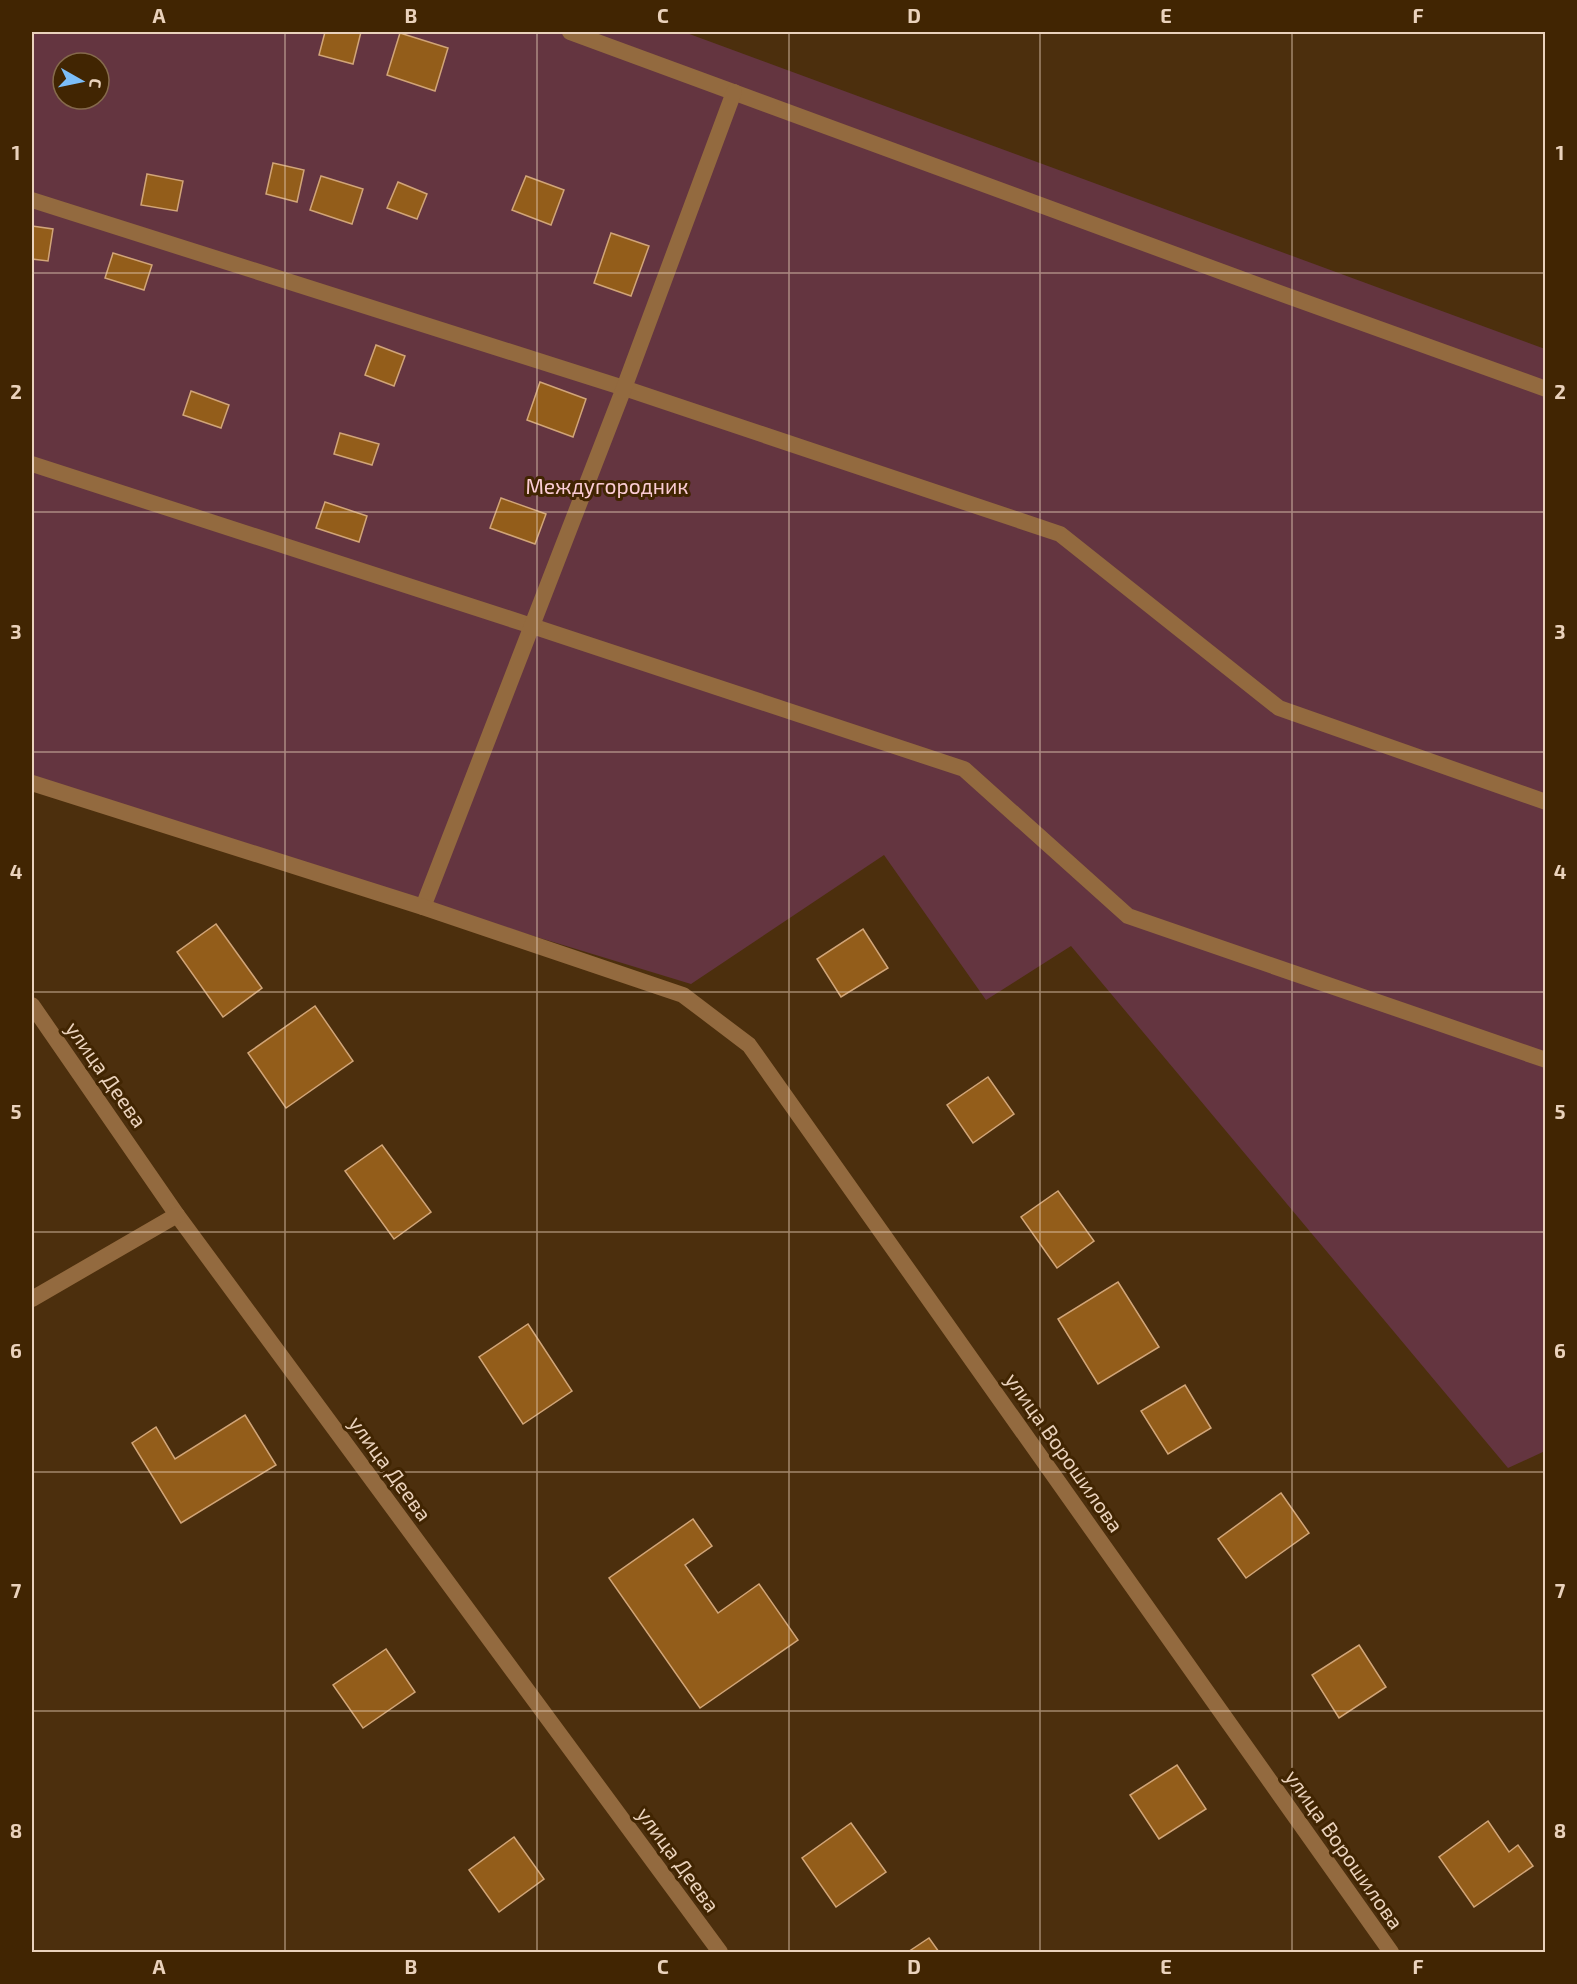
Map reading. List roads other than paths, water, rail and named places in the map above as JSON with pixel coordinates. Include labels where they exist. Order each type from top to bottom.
[{"type":"street","points":[[570,32],[1545,389]]},
{"type":"street","points":[[423,907],[624,388],[734,92]]},
{"type":"street","points":[[32,200],[624,388],[1060,534],[1279,708],[1545,802]]},
{"type":"street","points":[[32,464],[964,769],[1128,916],[1545,1060]]},
{"type":"street","name":"улица Ворошилова","points":[[34,787],[423,907],[683,995],[749,1044],[1391,1953]]},
{"type":"street","name":"улица Деева","points":[[32,1005],[177,1215],[720,1953]]},
{"type":"street","points":[[32,1299],[177,1215]]},
{"type":"park label","name":"Междугородник","points":[[607,485]]}]
